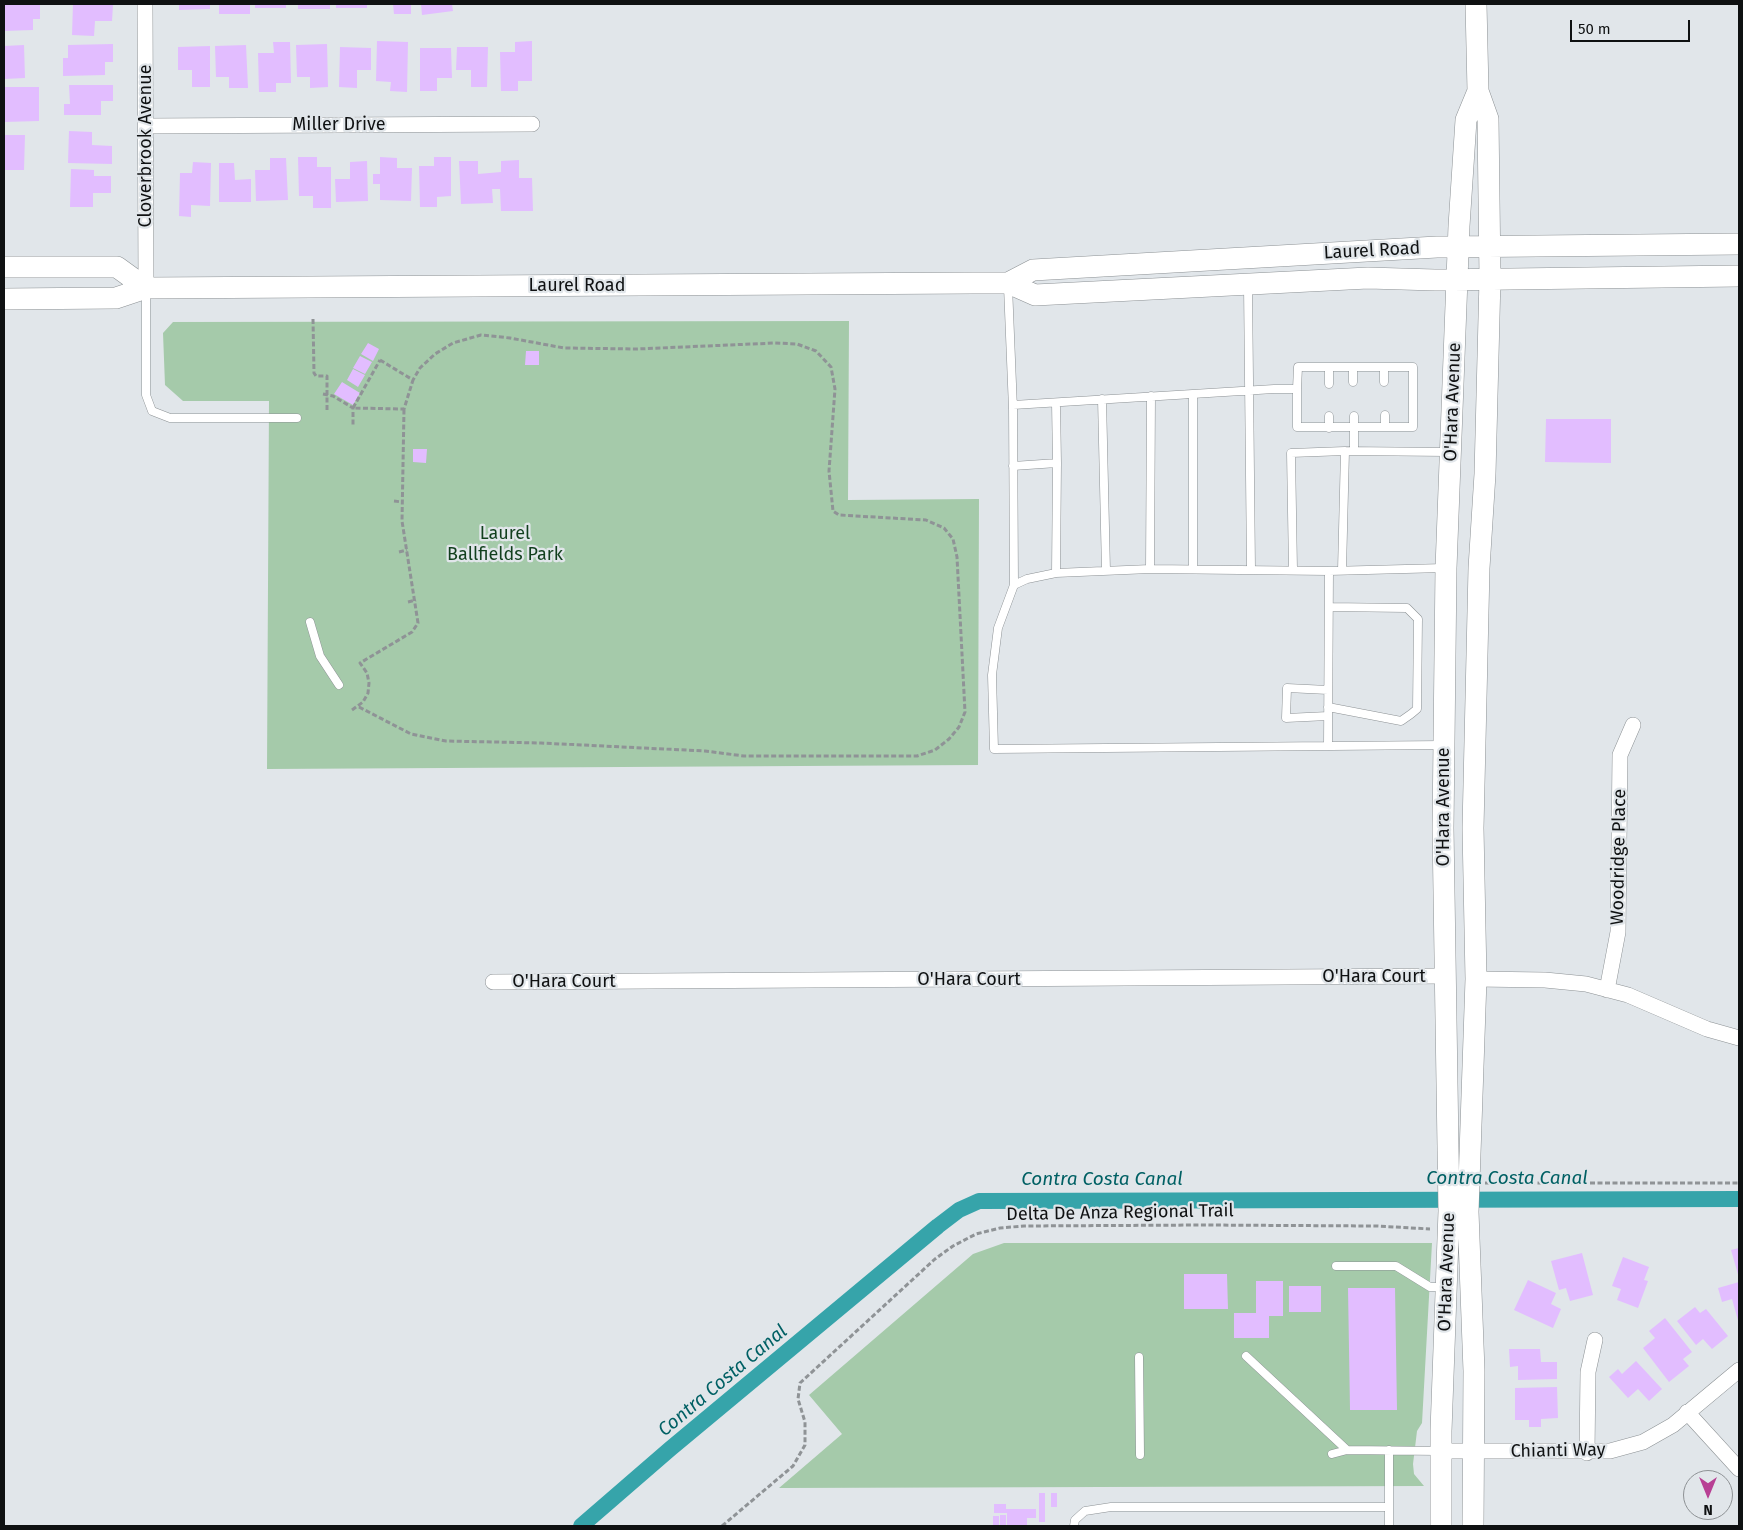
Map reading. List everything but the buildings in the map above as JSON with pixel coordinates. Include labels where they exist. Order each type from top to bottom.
[{"type":"main road","name":"O'Hara Avenue","points":[[1441,1526],[1441,1451],[1447,1287],[1459,1212],[1467,1187],[1476,979],[1473,828],[1479,568],[1485,474],[1490,246],[1488,119],[1478,91],[1476,4]]},
{"type":"main road","name":"O'Hara Avenue","points":[[1467,1187],[1444,976],[1444,745],[1446,568],[1459,247],[1466,120],[1478,91]]},
{"type":"main road","name":"Laurel Road","points":[[1008,283],[1033,270],[1459,247],[1739,244]]},
{"type":"main road","points":[[4,267],[117,267],[146,288]]},
{"type":"main road","name":"Laurel Road","points":[[4,299],[116,298],[146,288],[1008,283],[1035,295],[1368,278],[1739,276]]},
{"type":"main road","name":"O'Hara Avenue","points":[[1459,1212],[1474,1451],[1473,1526]]},
{"type":"street","name":"Cloverbrook Avenue","points":[[145,4],[146,288]]},
{"type":"street","name":"Miller Drive","points":[[146,126],[532,124]]},
{"type":"street","name":"Woodridge Place","points":[[1607,990],[1618,932],[1620,755],[1633,725]]},
{"type":"street","name":"O'Hara Court","points":[[493,982],[1444,976]]},
{"type":"street","points":[[1476,979],[1554,980],[1586,984],[1628,995],[1707,1029],[1739,1038]]},
{"type":"street","points":[[1587,1453],[1588,1372],[1595,1340]]},
{"type":"street","name":"Chianti Way","points":[[1441,1451],[1587,1453],[1610,1451],[1643,1442],[1673,1425],[1739,1370]]},
{"type":"street","points":[[1687,1412],[1739,1469]]},
{"type":"lane","points":[[1008,283],[1013,409],[1014,585],[998,628],[994,666],[994,749],[1444,745]]},
{"type":"lane","points":[[1248,284],[1251,569]]},
{"type":"lane","points":[[146,288],[146,396],[152,412],[170,418],[297,418]]},
{"type":"lane","points":[[1298,367],[1329,367],[1413,367],[1412,427],[1298,427],[1298,367]]},
{"type":"lane","points":[[1329,367],[1329,384]]},
{"type":"lane","points":[[1353,367],[1353,382]]},
{"type":"lane","points":[[1384,367],[1384,382]]},
{"type":"lane","points":[[1013,409],[1013,405],[1250,390],[1298,389]]},
{"type":"lane","points":[[1193,394],[1193,569]]},
{"type":"lane","points":[[1150,569],[1151,396]]},
{"type":"lane","points":[[1102,400],[1106,571]]},
{"type":"lane","points":[[1056,403],[1058,463],[1056,572]]},
{"type":"lane","points":[[1329,416],[1329,428]]},
{"type":"lane","points":[[1354,416],[1354,451]]},
{"type":"lane","points":[[1385,416],[1385,427]]},
{"type":"lane","points":[[1293,570],[1290,453],[1345,451],[1451,452]]},
{"type":"lane","points":[[1342,570],[1345,451]]},
{"type":"lane","points":[[1013,466],[1058,463]]},
{"type":"lane","points":[[1014,585],[1027,579],[1056,572],[1150,569],[1329,571],[1446,568]]},
{"type":"lane","points":[[1328,746],[1329,571]]},
{"type":"lane","points":[[1328,690],[1287,688],[1286,718],[1328,711],[1400,721],[1417,709],[1418,619],[1407,608],[1329,607]]},
{"type":"lane","points":[[310,622],[320,656],[339,685]]},
{"type":"lane","points":[[1336,1266],[1396,1266],[1430,1287],[1447,1287]]},
{"type":"lane","points":[[1246,1356],[1347,1450]]},
{"type":"lane","points":[[1139,1357],[1140,1455]]},
{"type":"lane","points":[[1332,1454],[1347,1450],[1441,1451]]},
{"type":"lane","points":[[1389,1450],[1389,1526]]},
{"type":"lane","points":[[1074,1526],[1074,1520],[1085,1511],[1111,1507],[1389,1507]]},
{"type":"path","points":[[313,319],[314,373],[316,376],[327,376],[325,395],[327,411]]},
{"type":"path","points":[[352,710],[358,707],[368,693],[370,683],[367,673],[360,663],[412,632],[418,623],[416,600],[402,526],[404,409],[413,380],[420,368],[435,354],[453,343],[481,335],[510,338],[564,348],[637,349],[775,343],[797,344],[816,351],[831,367],[835,389],[830,471],[833,511],[838,515],[926,520],[944,528],[953,539],[956,556],[964,712],[959,727],[949,740],[935,750],[917,756],[744,756],[696,750],[446,741],[411,734],[358,707]]},
{"type":"path","points":[[353,425],[353,408],[380,360],[413,380]]},
{"type":"path","points":[[325,395],[334,396],[353,408],[404,409]]},
{"type":"path","points":[[394,502],[402,502]]},
{"type":"path","points":[[399,552],[407,550]]},
{"type":"path","points":[[408,602],[416,600]]},
{"type":"path","points":[[1467,1187],[1739,1183]]},
{"type":"path","name":"Delta De Anza Regional Trail","points":[[722,1526],[793,1466],[805,1445],[806,1422],[798,1399],[800,1383],[935,1259],[976,1234],[1000,1228],[1024,1226],[1377,1226],[1437,1229]]},
{"type":"green space","name":"Laurel Ballfields Park","points":[[849,321],[848,500],[979,499],[978,765],[267,769],[269,401],[183,401],[165,385],[163,333],[173,322]]},
{"type":"green space","points":[[1004,1243],[1432,1243],[1422,1423],[1417,1431],[1413,1464],[1414,1474],[1424,1486],[779,1488],[842,1434],[809,1395],[973,1254]]},
{"type":"waterway","name":"Contra Costa Canal","points":[[581,1526],[670,1449],[938,1226],[959,1210],[979,1201],[1739,1199]]}]
